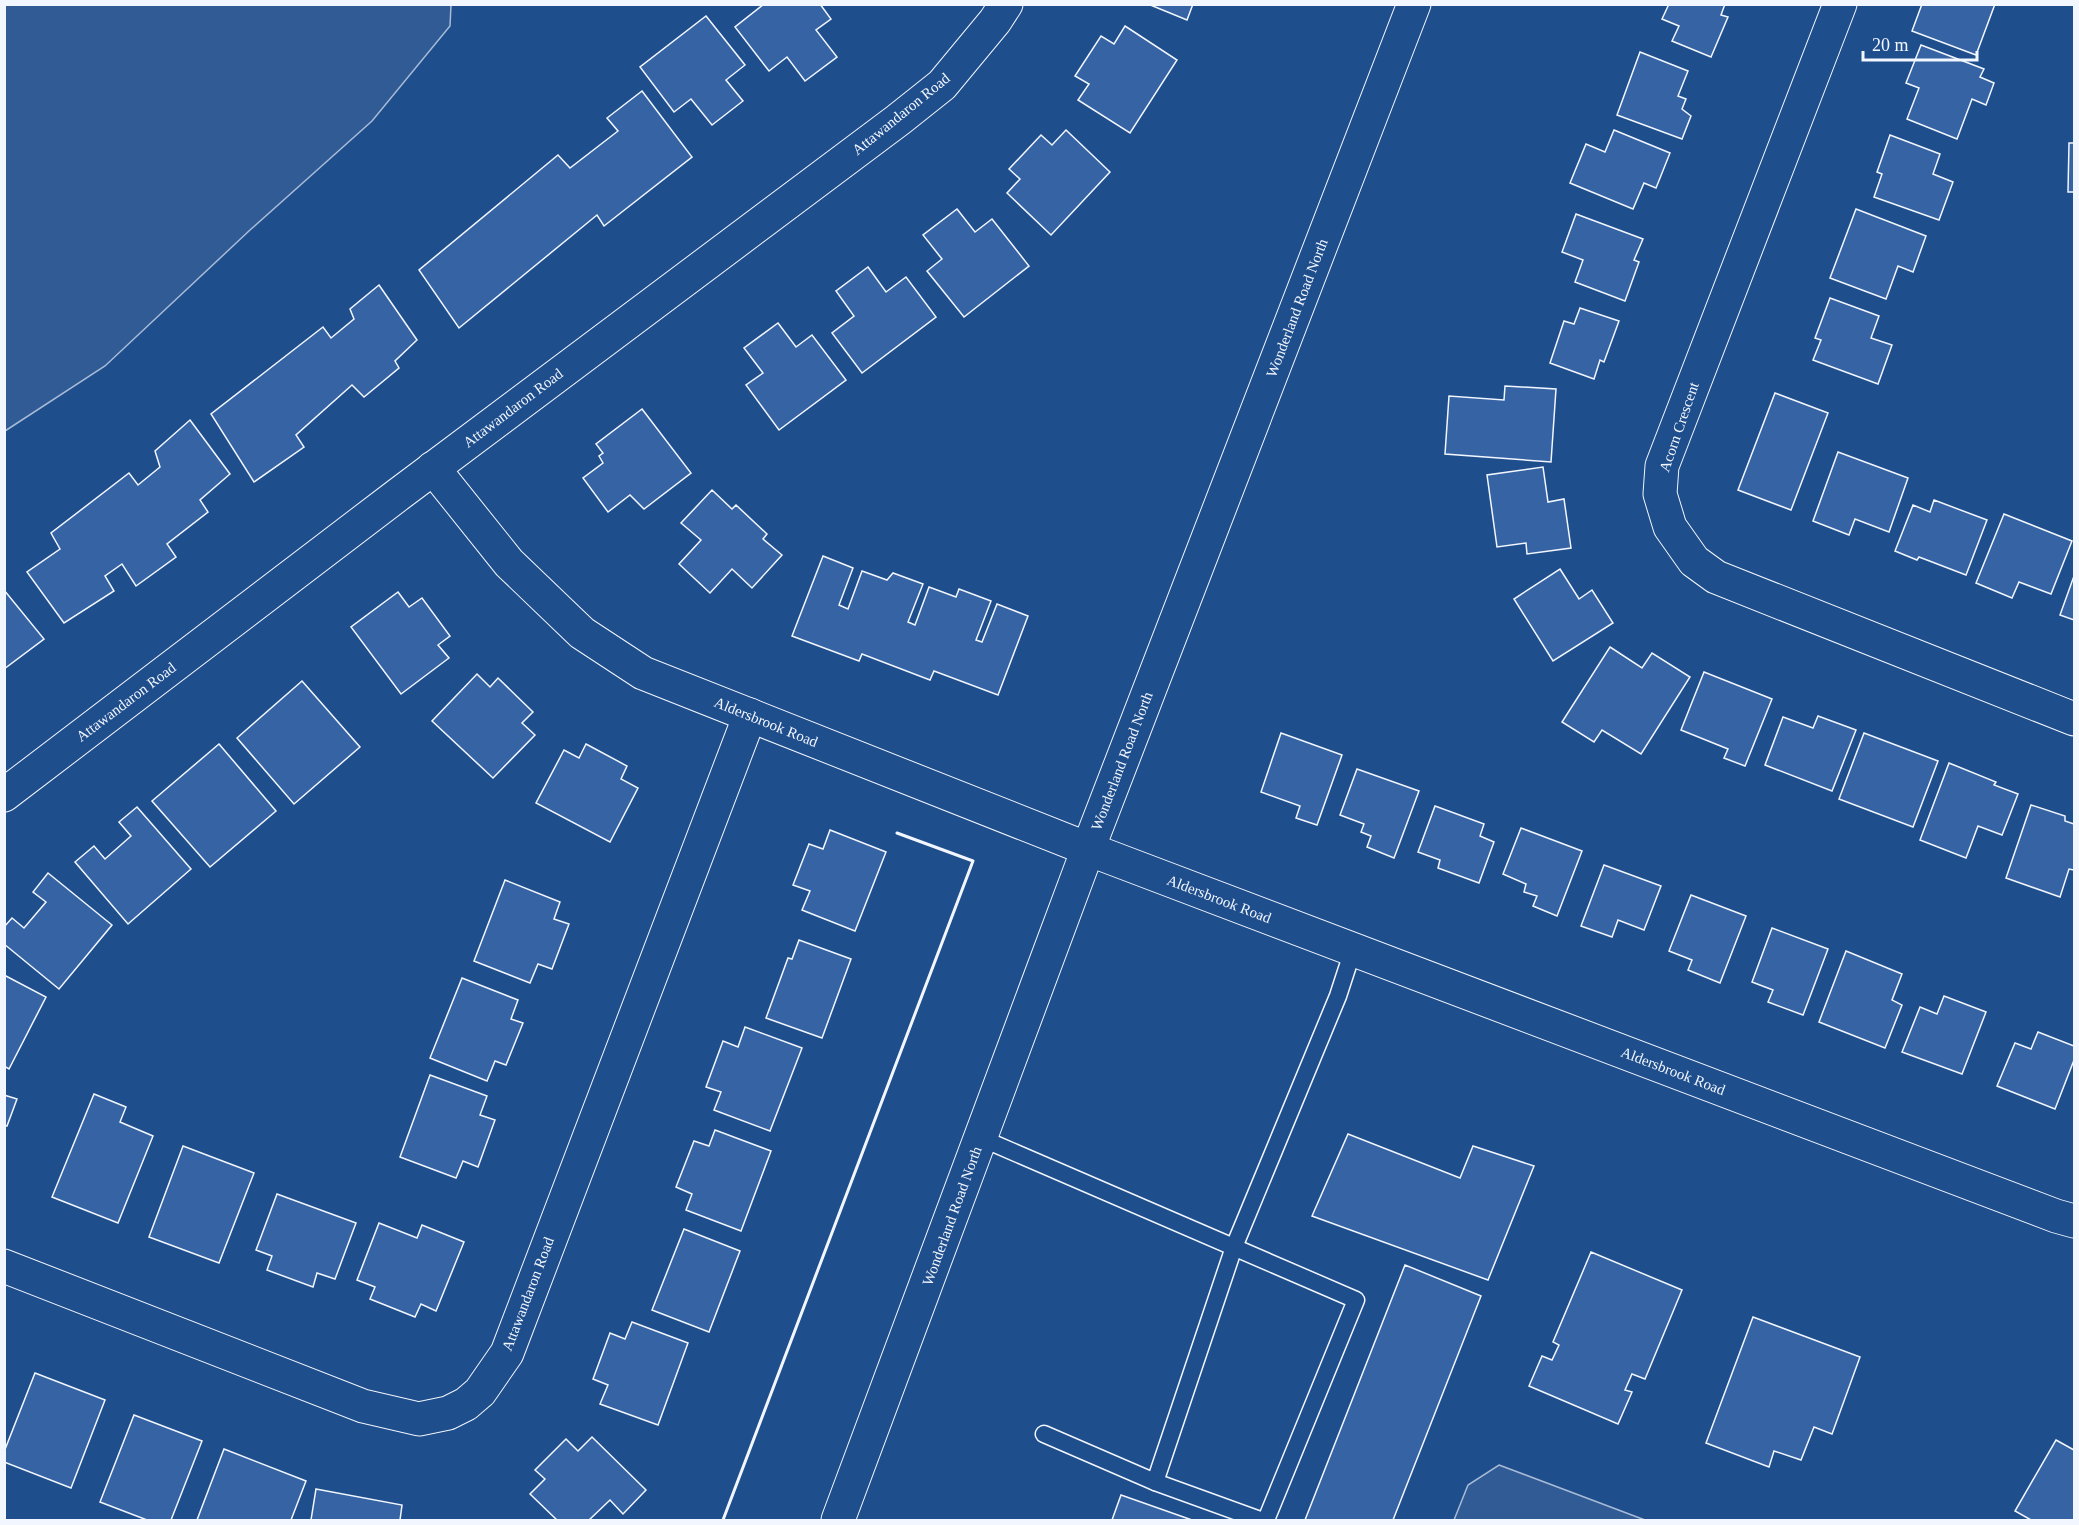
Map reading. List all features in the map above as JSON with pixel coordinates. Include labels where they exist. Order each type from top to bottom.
[{"type":"street","name":"Attawandaron Road","points":[[4,795],[433,468],[942,85],[995,21],[1006,4]]},
{"type":"street","name":"Wonderland Road North","points":[[838,1521],[1088,849],[1414,4]]},
{"type":"street","name":"Acorn Crescent","points":[[1840,4],[1662,466],[1660,494],[1670,527],[1694,561],[1716,578],[2074,719]]},
{"type":"street","name":"Aldersbrook Road","points":[[433,468],[509,563],[582,633],[643,673],[1088,849],[2074,1221]]},
{"type":"street","name":"Attawandaron Road","points":[[4,1266],[363,1406],[419,1419],[448,1413],[466,1404],[480,1392],[507,1353],[750,715]]},
{"type":"lane","points":[[1155,1482],[1234,1247],[1338,996],[1353,950]]},
{"type":"lane","points":[[981,1138],[1356,1300],[1266,1521]]},
{"type":"lane","points":[[1044,1434],[1155,1482],[1260,1521]]},
{"type":"shaded area","points":[[5,4],[451,5],[450,26],[372,121],[250,230],[105,366],[5,431]]},
{"type":"shaded area","points":[[1499,1465],[1645,1520],[1454,1520],[1468,1485]]},
{"type":"building","points":[[764,4],[820,4],[831,19],[816,30],[837,57],[805,81],[787,57],[769,71],[735,27]]},
{"type":"building","points":[[1148,4],[1193,4],[1187,20]]},
{"type":"building","points":[[1669,4],[1725,4],[1721,15],[1728,17],[1711,57],[1672,41],[1679,26],[1662,19]]},
{"type":"building","points":[[1922,4],[1995,4],[1976,55],[1912,31]]},
{"type":"building","points":[[706,16],[745,65],[726,80],[743,101],[712,125],[691,99],[674,112],[640,67]]},
{"type":"building","points":[[1125,26],[1177,60],[1130,133],[1078,100],[1089,84],[1075,76],[1101,36],[1114,44]]},
{"type":"building","points":[[1921,45],[1984,69],[1980,77],[1994,83],[1986,105],[1972,99],[1957,139],[1907,119],[1919,88],[1906,83]]},
{"type":"building","points":[[1640,52],[1688,71],[1678,96],[1686,99],[1682,109],[1691,116],[1682,139],[1617,115]]},
{"type":"building","points":[[642,91],[692,157],[604,226],[597,215],[459,328],[419,270],[558,155],[570,168],[618,131],[607,118]]},
{"type":"building","points":[[1066,130],[1110,172],[1051,235],[1007,193],[1020,179],[1009,169],[1041,135],[1052,145]]},
{"type":"building","points":[[1614,130],[1670,153],[1656,188],[1644,183],[1633,209],[1570,183],[1586,144],[1605,152]]},
{"type":"building","points":[[1890,135],[1940,154],[1933,174],[1953,182],[1939,220],[1874,197],[1882,174],[1877,172]]},
{"type":"building","points":[[2069,143],[2074,143],[2074,192],[2068,192]]},
{"type":"building","points":[[957,209],[975,232],[992,219],[1029,266],[964,317],[927,271],[942,259],[923,235]]},
{"type":"building","points":[[1856,209],[1926,236],[1913,272],[1898,266],[1886,299],[1830,278]]},
{"type":"building","points":[[1576,214],[1643,239],[1634,260],[1639,262],[1625,301],[1575,282],[1583,260],[1562,252]]},
{"type":"building","points":[[868,267],[886,292],[906,277],[936,317],[862,373],[832,333],[854,316],[836,291]]},
{"type":"building","points":[[379,285],[417,340],[395,361],[399,368],[364,397],[352,385],[296,435],[304,447],[254,482],[211,414],[323,327],[331,338],[354,319],[350,309]]},
{"type":"building","points":[[1830,298],[1879,316],[1871,338],[1892,345],[1878,384],[1813,360],[1821,340],[1815,338]]},
{"type":"building","points":[[1580,308],[1619,321],[1604,362],[1600,360],[1594,379],[1550,363],[1564,321],[1574,324]]},
{"type":"building","points":[[778,323],[796,347],[812,335],[846,380],[779,430],[746,385],[763,373],[744,348]]},
{"type":"building","points":[[1505,386],[1556,389],[1551,462],[1445,454],[1449,396],[1504,400]]},
{"type":"building","points":[[1775,393],[1828,413],[1791,510],[1738,490]]},
{"type":"building","points":[[642,409],[691,473],[644,509],[630,495],[608,512],[583,478],[603,463],[599,456],[603,453],[596,444]]},
{"type":"building","points":[[190,420],[230,474],[200,500],[208,512],[167,544],[176,557],[136,586],[122,564],[105,576],[114,591],[64,623],[27,572],[60,549],[51,533],[129,473],[138,485],[160,467],[155,451]]},
{"type":"building","points":[[1838,452],[1908,478],[1889,532],[1855,519],[1849,535],[1813,521]]},
{"type":"building","points":[[1543,467],[1548,502],[1564,499],[1571,548],[1527,554],[1526,543],[1497,547],[1487,475]]},
{"type":"building","points":[[712,490],[732,509],[736,505],[767,534],[763,539],[782,555],[752,588],[732,569],[710,593],[679,564],[701,540],[681,523]]},
{"type":"building","points":[[1934,500],[1987,520],[1966,575],[1919,557],[1917,560],[1895,551],[1913,505],[1930,512]]},
{"type":"building","points":[[2004,514],[2072,541],[2051,594],[2019,582],[2012,598],[1976,583]]},
{"type":"building","points":[[823,556],[853,568],[839,605],[848,609],[862,571],[887,580],[893,573],[923,584],[908,622],[915,625],[929,587],[956,597],[959,589],[991,601],[976,640],[982,642],[997,604],[1028,616],[998,695],[934,671],[930,680],[862,654],[859,661],[792,636]]},
{"type":"building","points":[[1560,569],[1579,599],[1592,590],[1613,623],[1553,661],[1514,599]]},
{"type":"building","points":[[2074,576],[2074,620],[2060,615]]},
{"type":"building","points":[[4,590],[44,639],[4,669]]},
{"type":"building","points":[[398,592],[409,607],[422,598],[450,636],[438,645],[449,658],[401,694],[351,627]]},
{"type":"building","points":[[1610,647],[1642,668],[1652,653],[1690,677],[1641,754],[1602,730],[1594,742],[1562,722]]},
{"type":"building","points":[[1704,672],[1772,699],[1745,766],[1724,758],[1728,749],[1681,730]]},
{"type":"building","points":[[477,674],[490,687],[498,678],[533,712],[522,723],[535,735],[493,778],[432,721]]},
{"type":"building","points":[[302,681],[360,747],[294,804],[237,738]]},
{"type":"building","points":[[1818,716],[1856,730],[1832,791],[1765,765],[1783,717],[1813,728]]},
{"type":"building","points":[[1281,733],[1342,755],[1317,825],[1296,818],[1300,806],[1261,792]]},
{"type":"building","points":[[1864,733],[1938,761],[1913,827],[1839,799]]},
{"type":"building","points":[[219,744],[276,811],[210,867],[152,801]]},
{"type":"building","points":[[586,744],[627,766],[621,779],[638,788],[610,842],[536,803],[564,750],[579,758]]},
{"type":"building","points":[[1949,763],[1996,782],[1994,785],[2018,794],[2002,835],[1978,826],[1966,858],[1920,840]]},
{"type":"building","points":[[1357,769],[1419,791],[1394,858],[1367,847],[1371,836],[1361,832],[1364,824],[1340,815]]},
{"type":"building","points":[[2031,805],[2065,816],[2065,821],[2074,824],[2074,870],[2069,869],[2060,897],[2006,878]]},
{"type":"building","points":[[1435,806],[1484,824],[1480,836],[1494,842],[1479,883],[1438,868],[1440,860],[1418,852]]},
{"type":"building","points":[[137,807],[191,869],[128,924],[75,862],[94,846],[105,859],[131,836],[119,822]]},
{"type":"building","points":[[1521,828],[1582,851],[1557,916],[1533,906],[1537,896],[1524,892],[1526,884],[1503,874]]},
{"type":"building","points":[[830,830],[886,852],[855,931],[802,910],[810,891],[793,885],[809,844],[823,849]]},
{"type":"building","points":[[1604,865],[1661,886],[1644,930],[1618,920],[1612,937],[1581,926]]},
{"type":"building","points":[[48,873],[112,925],[59,989],[4,944],[4,927],[12,918],[24,928],[46,902],[33,892]]},
{"type":"building","points":[[505,880],[560,902],[554,919],[569,924],[552,969],[538,964],[530,983],[474,961]]},
{"type":"building","points":[[1691,895],[1746,916],[1720,983],[1688,970],[1692,960],[1669,951]]},
{"type":"building","points":[[1772,928],[1828,949],[1803,1015],[1768,1002],[1773,990],[1752,982]]},
{"type":"building","points":[[799,940],[851,959],[822,1038],[766,1018],[788,958],[792,959]]},
{"type":"building","points":[[1846,951],[1902,974],[1892,1000],[1902,1005],[1885,1048],[1819,1022]]},
{"type":"building","points":[[4,975],[46,997],[9,1069],[4,1066]]},
{"type":"building","points":[[462,978],[518,1000],[511,1019],[523,1023],[506,1065],[495,1061],[487,1081],[430,1058]]},
{"type":"building","points":[[1944,996],[1986,1012],[1962,1074],[1902,1052],[1920,1007],[1937,1014]]},
{"type":"building","points":[[745,1027],[802,1048],[770,1131],[714,1110],[721,1092],[706,1087],[723,1041],[738,1047]]},
{"type":"building","points":[[2038,1032],[2074,1046],[2074,1060],[2055,1109],[1997,1086],[2015,1043],[2031,1049]]},
{"type":"building","points":[[430,1075],[487,1096],[480,1115],[495,1120],[478,1167],[463,1161],[456,1178],[400,1157]]},
{"type":"building","points":[[94,1094],[126,1107],[120,1122],[153,1136],[118,1223],[52,1197]]},
{"type":"building","points":[[4,1095],[17,1099],[7,1126],[4,1125]]},
{"type":"building","points":[[715,1130],[771,1151],[741,1231],[686,1210],[692,1194],[676,1187],[694,1141],[709,1146]]},
{"type":"building","points":[[1348,1134],[1460,1178],[1473,1146],[1534,1166],[1488,1280],[1312,1216]]},
{"type":"building","points":[[183,1146],[254,1173],[219,1263],[149,1237]]},
{"type":"building","points":[[277,1194],[356,1223],[335,1279],[317,1273],[313,1287],[267,1270],[272,1256],[256,1250]]},
{"type":"building","points":[[379,1223],[417,1238],[422,1225],[464,1242],[436,1311],[421,1304],[415,1317],[370,1299],[375,1287],[357,1280]]},
{"type":"building","points":[[684,1229],[740,1251],[709,1332],[652,1310]]},
{"type":"building","points":[[1591,1252],[1682,1290],[1645,1379],[1632,1374],[1625,1390],[1632,1392],[1618,1424],[1529,1386],[1542,1356],[1552,1360],[1559,1345],[1553,1342]]},
{"type":"building","points":[[1405,1265],[1481,1296],[1393,1520],[1305,1520]]},
{"type":"building","points":[[1753,1317],[1860,1357],[1832,1434],[1814,1427],[1801,1460],[1774,1451],[1769,1467],[1706,1443]]},
{"type":"building","points":[[632,1322],[688,1343],[658,1425],[600,1404],[608,1385],[593,1379],[610,1333],[625,1339]]},
{"type":"building","points":[[35,1373],[105,1400],[71,1488],[4,1462],[4,1452]]},
{"type":"building","points":[[134,1415],[202,1441],[171,1520],[147,1520],[100,1502]]},
{"type":"building","points":[[592,1437],[646,1490],[623,1514],[610,1500],[589,1520],[557,1520],[530,1494],[545,1479],[535,1470],[566,1439],[578,1451]]},
{"type":"building","points":[[2056,1440],[2074,1450],[2074,1520],[2031,1520],[2015,1511]]},
{"type":"building","points":[[224,1449],[306,1481],[291,1520],[197,1520]]},
{"type":"building","points":[[316,1489],[402,1505],[400,1520],[311,1520]]},
{"type":"building","points":[[1121,1495],[1192,1520],[1112,1520]]},
{"type":"wall","points":[[723,1520],[973,861],[897,833]]}]
